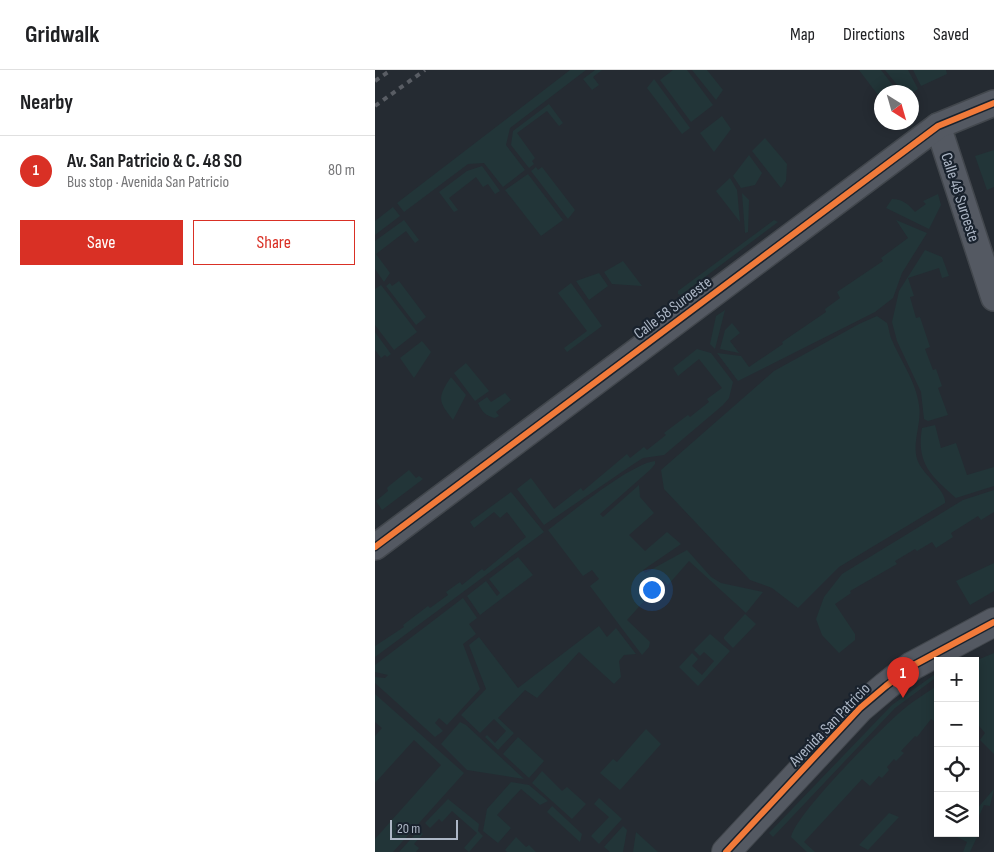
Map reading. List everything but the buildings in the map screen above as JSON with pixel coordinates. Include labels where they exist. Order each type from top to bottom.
[{"type":"street","name":"Calle 58 Suroeste","points":[[375,547],[938,126],[994,103]]},
{"type":"street","name":"Calle 48 Suroeste","points":[[938,126],[994,298]]},
{"type":"street","name":"Avenida San Patricio","points":[[726,852],[860,708],[912,666],[994,622]]},
{"type":"green space","points":[[570,70],[586,70],[510,128],[506,145],[525,170],[503,187],[484,163],[468,164],[404,212],[397,203]]},
{"type":"green space","points":[[595,70],[602,70],[593,77],[599,85],[592,90],[583,79]]},
{"type":"green space","points":[[673,70],[687,70],[713,105],[691,122],[660,80]]},
{"type":"green space","points":[[692,70],[707,70],[723,90],[716,100]]},
{"type":"green space","points":[[859,70],[881,70],[893,85],[874,85],[874,90]]},
{"type":"green space","points":[[885,70],[908,70],[916,85],[897,85]]},
{"type":"green space","points":[[913,70],[946,70],[947,74],[921,86]]},
{"type":"green space","points":[[654,79],[690,128],[682,134],[647,88]]},
{"type":"green space","points":[[549,104],[563,123],[559,126],[547,111],[517,133],[535,158],[532,161],[534,164],[529,168],[511,145],[513,131]]},
{"type":"green space","points":[[722,116],[731,129],[714,152],[700,133]]},
{"type":"green space","points":[[765,138],[787,164],[786,181],[781,188],[752,151]]},
{"type":"green space","points":[[994,150],[994,187],[987,190],[975,156]]},
{"type":"green space","points":[[749,155],[762,173],[755,185],[741,188],[733,176]]},
{"type":"green space","points":[[482,166],[500,191],[495,194],[488,184],[483,187],[476,177],[449,198],[458,210],[454,212],[439,192],[467,171]]},
{"type":"green space","points":[[536,167],[538,170],[542,167],[575,210],[568,219],[531,171]]},
{"type":"green space","points":[[528,174],[563,220],[541,236],[505,190]]},
{"type":"green space","points":[[730,178],[737,190],[740,222],[716,191]]},
{"type":"green space","points":[[742,193],[749,200],[748,232],[745,233]]},
{"type":"green space","points":[[938,194],[941,205],[929,229],[886,208],[892,199],[896,199],[905,203],[915,212],[926,204],[923,201]]},
{"type":"green space","points":[[393,207],[400,216],[375,235],[375,221]]},
{"type":"green space","points":[[404,220],[419,240],[415,243],[406,231],[376,254],[390,273],[384,282],[375,269],[375,241]]},
{"type":"green space","points":[[774,220],[778,222],[681,295],[678,294],[678,291]]},
{"type":"green space","points":[[896,220],[927,233],[902,273],[893,298],[875,312],[738,381],[717,353],[741,356],[749,367],[783,344],[782,342],[826,312],[825,309],[840,298],[837,292],[883,261],[881,258],[908,238]]},
{"type":"green space","points":[[925,250],[942,257],[949,276],[942,278],[939,268],[908,278],[914,296],[910,297],[916,318],[920,317],[930,347],[925,349],[933,370],[936,369],[942,386],[938,388],[948,415],[928,421],[924,419],[921,392],[897,341],[892,322],[899,291]]},
{"type":"green space","points":[[623,261],[642,286],[612,284],[604,272]]},
{"type":"green space","points":[[599,273],[608,286],[589,300],[576,281]]},
{"type":"green space","points":[[399,281],[426,317],[416,325],[386,286],[390,283],[392,286]]},
{"type":"green space","points":[[571,283],[602,326],[567,352],[564,348],[587,331],[558,293]]},
{"type":"green space","points":[[381,285],[417,332],[394,350],[375,325],[375,289]]},
{"type":"green space","points":[[725,310],[715,349],[710,344],[716,316]]},
{"type":"green space","points":[[877,316],[887,323],[891,338],[915,388],[920,412],[916,446],[917,459],[942,493],[945,503],[839,567],[798,608],[772,588],[750,580],[664,489],[661,470],[774,371]]},
{"type":"green space","points":[[732,323],[740,333],[730,341],[739,353],[720,349],[725,330]]},
{"type":"green space","points":[[375,332],[391,354],[387,357],[385,355],[381,358],[375,350]]},
{"type":"green space","points":[[422,341],[431,352],[414,378],[400,358]]},
{"type":"green space","points":[[697,349],[711,353],[733,382],[729,398],[723,405],[664,455],[643,458],[544,525],[517,489],[531,478],[554,509],[581,488],[583,491],[627,454],[630,458],[644,447],[647,450],[666,435],[664,433],[688,415],[690,417],[709,402],[707,399],[722,388],[699,359],[678,376],[673,368]]},
{"type":"green space","points":[[466,363],[489,391],[475,401],[454,373]]},
{"type":"green space","points":[[451,377],[466,395],[453,420],[444,408],[441,399],[443,390]]},
{"type":"green space","points":[[505,393],[511,400],[496,412],[499,416],[495,418],[489,416],[481,409],[478,403],[487,397],[491,402]]},
{"type":"green space","points":[[935,425],[941,448],[956,443],[967,475],[994,467],[994,486],[956,498],[939,483],[927,468],[921,451],[922,428]]},
{"type":"green space","points":[[655,461],[651,469],[600,514],[603,517],[639,485],[640,497],[654,513],[629,535],[645,551],[667,532],[681,544],[643,570],[645,573],[687,550],[711,577],[721,583],[763,592],[746,613],[689,561],[668,585],[663,580],[627,620],[650,642],[649,647],[642,655],[590,586],[599,579],[592,570],[583,576],[548,530],[616,480],[644,464]]},
{"type":"green space","points":[[409,470],[416,478],[419,476],[423,479],[382,510],[376,501],[388,491],[387,488],[389,486]]},
{"type":"green space","points":[[994,490],[994,512],[981,520],[978,516],[951,533],[953,537],[936,548],[932,542],[917,551],[915,549],[895,561],[897,564],[850,591],[851,593],[835,604],[855,634],[855,640],[839,653],[822,635],[816,619],[824,597],[842,574],[963,500]]},
{"type":"green space","points":[[511,492],[544,532],[375,657],[375,646],[404,627],[403,625],[428,606],[430,608],[448,595],[446,592],[460,582],[462,585],[482,569],[484,571],[526,537],[507,512],[500,518],[494,512],[474,528],[470,522]]},
{"type":"green space","points":[[518,557],[533,575],[480,615],[467,596],[486,581],[497,596],[500,593],[489,579]]},
{"type":"green space","points":[[994,563],[994,591],[970,605],[956,581]]},
{"type":"green space","points":[[463,598],[477,618],[469,624],[476,634],[463,644],[480,689],[447,725],[439,718],[435,723],[443,731],[435,737],[375,683],[375,677],[385,678],[388,675],[375,672],[375,665]]},
{"type":"green space","points":[[745,614],[756,624],[733,648],[724,637]]},
{"type":"green space","points":[[599,626],[607,637],[616,628],[636,654],[624,655],[619,661],[621,677],[614,684],[579,652],[537,698],[525,690],[498,718],[514,733],[498,750],[485,737],[487,735],[495,743],[506,731],[494,719],[480,733],[461,715],[486,689],[469,645],[479,637],[518,688]]},
{"type":"green space","points":[[710,634],[730,651],[698,686],[679,667],[692,653],[698,659],[692,666],[702,675],[714,661],[704,652],[700,656],[694,650]]},
{"type":"green space","points":[[994,653],[994,754],[980,740],[985,733],[979,726],[979,659]]},
{"type":"green space","points":[[934,675],[934,679],[895,708],[773,837],[769,833],[892,705]]},
{"type":"green space","points":[[934,688],[934,721],[931,719],[917,737],[915,736],[901,751],[904,753],[896,761],[894,759],[887,767],[889,770],[882,778],[879,776],[870,786],[862,779],[804,842],[815,852],[807,852],[791,837],[796,826],[856,755],[907,706]]},
{"type":"green space","points":[[375,694],[464,773],[393,852],[375,852],[375,839],[441,765],[414,740],[375,783],[375,736],[382,728],[375,722]]},
{"type":"green space","points":[[460,722],[466,725],[524,779],[467,770],[441,744]]},
{"type":"green space","points":[[646,729],[661,744],[620,790],[600,773],[613,759],[617,762]]},
{"type":"green space","points":[[518,737],[544,761],[529,778],[503,754]]},
{"type":"green space","points":[[542,771],[562,791],[567,787],[586,804],[572,819],[532,783]]},
{"type":"green space","points":[[511,782],[529,785],[548,801],[540,805],[521,789],[497,815],[511,828],[498,843],[483,831],[487,809]]},
{"type":"green space","points":[[994,789],[990,806],[984,805],[979,816],[979,806]]},
{"type":"green space","points":[[599,798],[622,819],[599,844],[591,836],[609,817],[594,804]]},
{"type":"green space","points":[[448,799],[479,824],[478,831],[483,836],[469,852],[464,848],[477,833],[452,811],[442,822],[439,819],[430,828],[425,823]]},
{"type":"green space","points":[[552,806],[582,834],[580,842],[547,812]]},
{"type":"green space","points":[[889,813],[899,817],[868,850],[859,845]]},
{"type":"green space","points":[[623,826],[627,830],[623,852],[610,852],[604,847]]},
{"type":"green space","points":[[419,830],[423,834],[414,844],[419,848],[416,852],[399,852]]},
{"type":"green space","points":[[636,832],[658,852],[633,852]]},
{"type":"green space","points":[[516,837],[526,847],[529,845],[536,852],[507,852],[505,850]]},
{"type":"green space","points":[[957,837],[977,837],[970,852],[963,852],[967,842]]},
{"type":"railway","points":[[375,81],[391,70]]},
{"type":"railway","points":[[375,106],[425,70]]},
{"type":"cycle path","points":[[375,547],[938,126],[994,103]]},
{"type":"cycle path","points":[[726,852],[860,708],[912,666],[994,622]]},
{"type":"place","name":"Av. San Patricio & C. 48 SO","points":[[903,698]]}]
